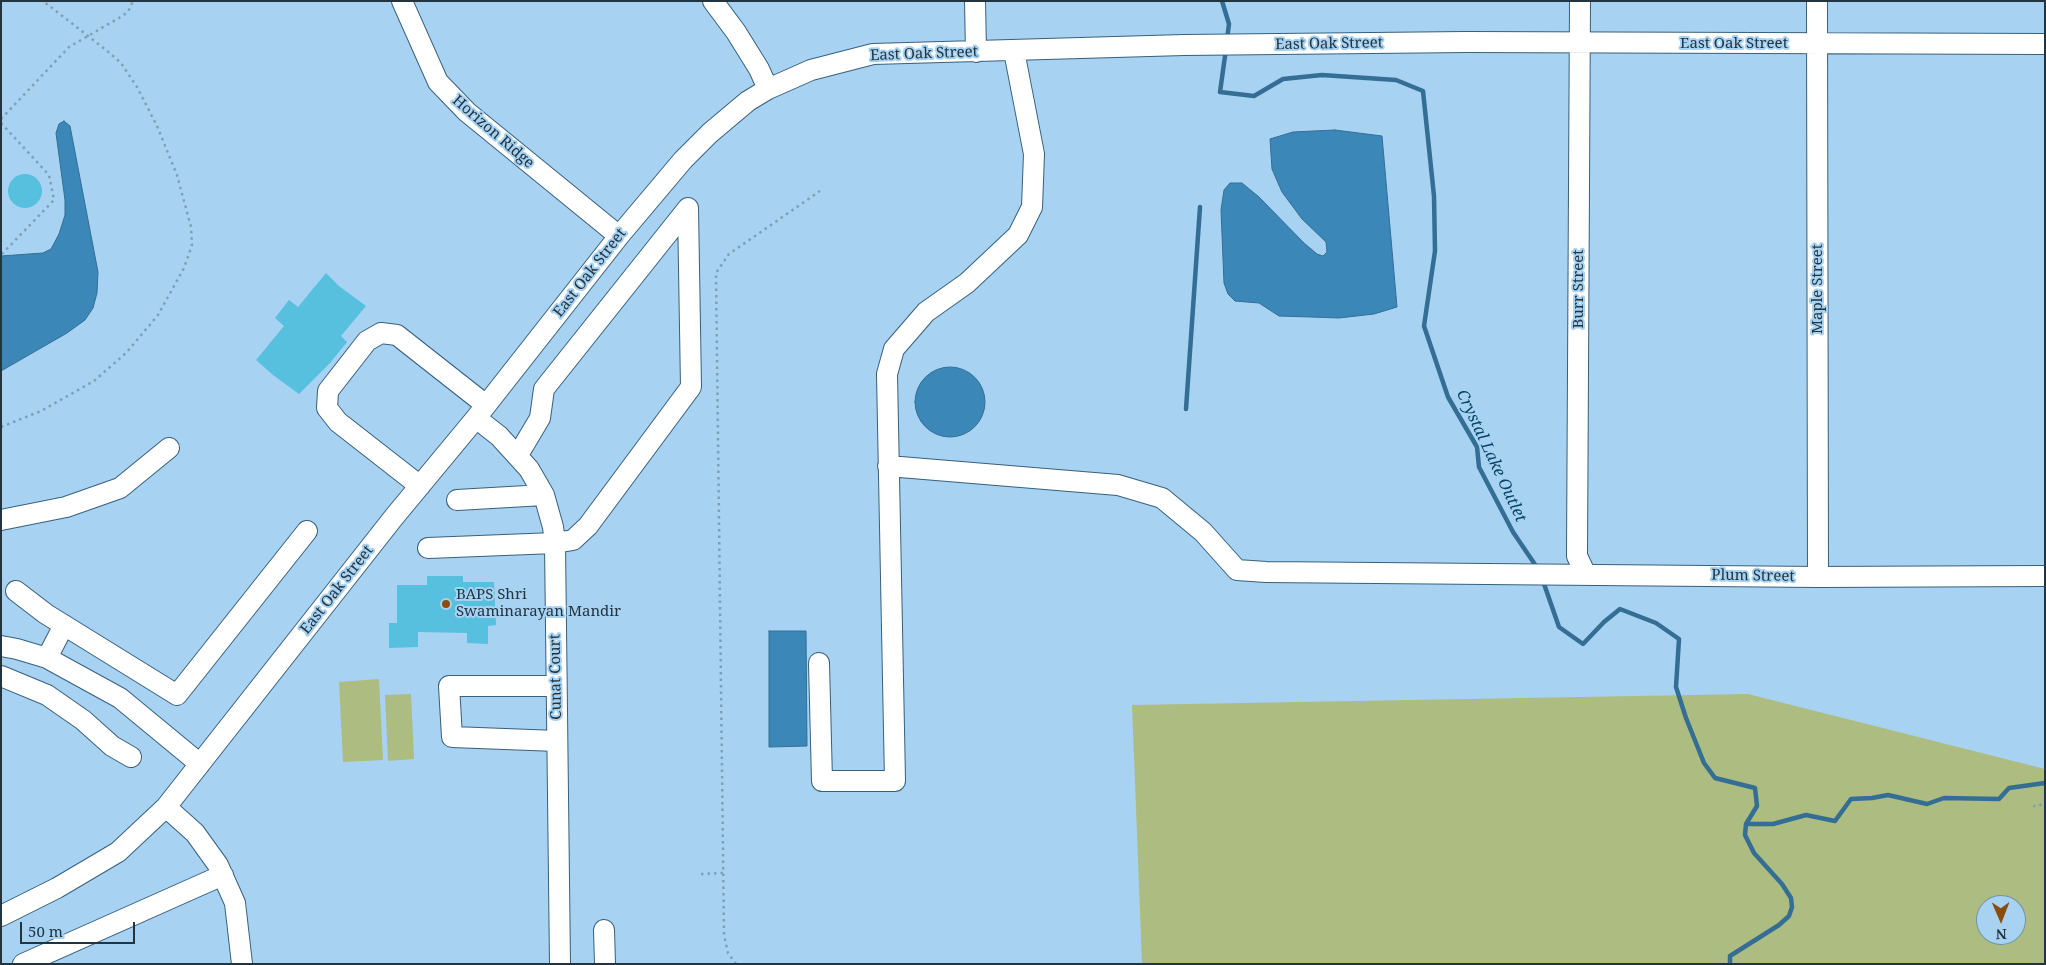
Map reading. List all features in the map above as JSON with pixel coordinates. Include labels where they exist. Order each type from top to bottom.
[{"type":"street","name":"Horizon Ridge","points":[[402,1],[438,82],[467,112],[618,236]]},
{"type":"street","points":[[713,1],[736,32],[759,69],[768,89]]},
{"type":"street","points":[[975,1],[976,52]]},
{"type":"street","name":"Burr Street","points":[[1580,1],[1578,556],[1586,575]]},
{"type":"street","name":"Maple Street","points":[[1817,1],[1818,577]]},
{"type":"street","name":"East Oak Street","points":[[1,916],[57,888],[118,852],[166,807],[420,486],[481,412],[618,236],[696,146],[737,110],[768,89],[810,70],[873,54],[1184,45],[1466,42],[2045,44]]},
{"type":"street","points":[[819,663],[822,781],[895,781],[887,374],[894,349],[926,312],[967,283],[1018,235],[1032,207],[1034,154],[1014,51]]},
{"type":"street","points":[[428,548],[555,543],[573,540],[588,526],[691,387],[688,208],[544,390],[540,418],[518,455]]},
{"type":"street","name":"Cunat Court","points":[[420,486],[338,422],[328,408],[328,391],[367,341],[381,333],[397,335],[481,412],[499,436],[529,469],[544,495],[553,526],[555,543],[560,964]]},
{"type":"street","points":[[1,520],[66,507],[120,488],[169,448]]},
{"type":"street","name":"Plum Street","points":[[888,466],[1127,487],[1162,498],[1202,532],[1237,570],[1266,572],[1818,577],[2045,576]]},
{"type":"street","points":[[457,500],[544,495]]},
{"type":"street","points":[[16,591],[46,614],[177,695],[307,531]]},
{"type":"street","points":[[47,658],[64,625]]},
{"type":"street","points":[[1,646],[47,658],[120,698],[200,764]]},
{"type":"street","points":[[1,676],[47,695],[83,720],[112,746],[131,757]]},
{"type":"street","points":[[556,686],[449,686],[452,736],[557,741]]},
{"type":"street","points":[[166,807],[195,832],[223,875],[235,903],[242,964]]},
{"type":"street","points":[[23,964],[223,875]]},
{"type":"street","points":[[604,930],[605,964]]},
{"type":"path","points":[[1,427],[42,410],[94,382],[126,353],[158,315],[184,268],[192,245],[191,227],[177,175],[157,126],[136,87],[121,64],[43,1]]},
{"type":"path","points":[[1,119],[69,47],[128,12],[133,1]]},
{"type":"path","points":[[1,123],[49,175],[54,200],[1,255]]},
{"type":"path","points":[[736,964],[728,953],[724,935],[716,273],[729,254],[820,190]]},
{"type":"path","points":[[2033,806],[2039,806],[2045,801]]},
{"type":"path","points":[[701,874],[723,873]]},
{"type":"green space","points":[[379,679],[383,760],[343,762],[339,682]]},
{"type":"green space","points":[[411,694],[414,759],[388,761],[385,695]]},
{"type":"green space","points":[[1748,694],[2045,769],[2045,964],[1142,964],[1132,705]]},
{"type":"water","points":[[64,121],[70,126],[98,272],[97,293],[93,308],[85,320],[67,333],[1,371],[1,256],[43,253],[51,249],[59,234],[65,215],[65,200],[56,133],[59,124]]},
{"type":"water","points":[[1335,130],[1382,136],[1397,307],[1374,314],[1339,318],[1279,316],[1259,303],[1235,301],[1228,294],[1224,283],[1221,210],[1224,190],[1230,183],[1242,183],[1259,197],[1304,243],[1317,254],[1323,256],[1327,252],[1326,242],[1302,219],[1282,192],[1272,169],[1270,139],[1293,132]]},
{"type":"water","points":[[957,367],[970,373],[979,382],[983,388],[985,402],[983,416],[975,427],[964,435],[943,437],[936,435],[925,427],[917,416],[915,395],[917,388],[925,377],[936,369]]},
{"type":"water","points":[[769,631],[806,631],[807,746],[769,747]]},
{"type":"building","points":[[25,174],[37,179],[42,191],[37,203],[25,208],[13,203],[8,191],[13,179]]},
{"type":"building","points":[[326,273],[339,286],[366,306],[341,336],[347,342],[330,363],[299,394],[256,360],[284,326],[275,318],[289,300],[298,307]]},
{"type":"building","name":"BAPS Shri Swaminarayan Mandir","points":[[427,576],[463,576],[463,582],[494,582],[496,625],[488,626],[488,644],[467,643],[467,633],[418,632],[418,647],[389,648],[389,623],[397,623],[397,585],[427,585]]},
{"type":"waterway","name":"Crystal Lake Outlet","points":[[1222,1],[1229,24],[1227,39]]},
{"type":"waterway","name":"Crystal Lake Outlet","points":[[1226,49],[1220,92],[1254,96],[1283,79],[1322,75],[1396,80],[1423,91],[1434,196],[1435,251],[1424,326],[1448,397],[1477,447],[1479,467],[1513,532],[1538,569]]},
{"type":"waterway","points":[[1186,409],[1200,207]]},
{"type":"waterway","name":"Crystal Lake Outlet","points":[[1543,581],[1559,627],[1583,644],[1604,622],[1620,609],[1656,623],[1679,639],[1676,687],[1704,763],[1715,778],[1755,788],[1757,806],[1746,824],[1745,835],[1754,853],[1782,884],[1791,898],[1792,907],[1789,916],[1779,925],[1730,956],[1730,964]]},
{"type":"waterway","points":[[1746,824],[1773,824],[1806,815],[1835,821],[1851,799],[1888,795],[1927,804],[1944,798],[1999,799],[2009,788],[2045,783]]},
{"type":"place","name":"BAPS Shri Swaminarayan Mandir","points":[[446,604]]}]
